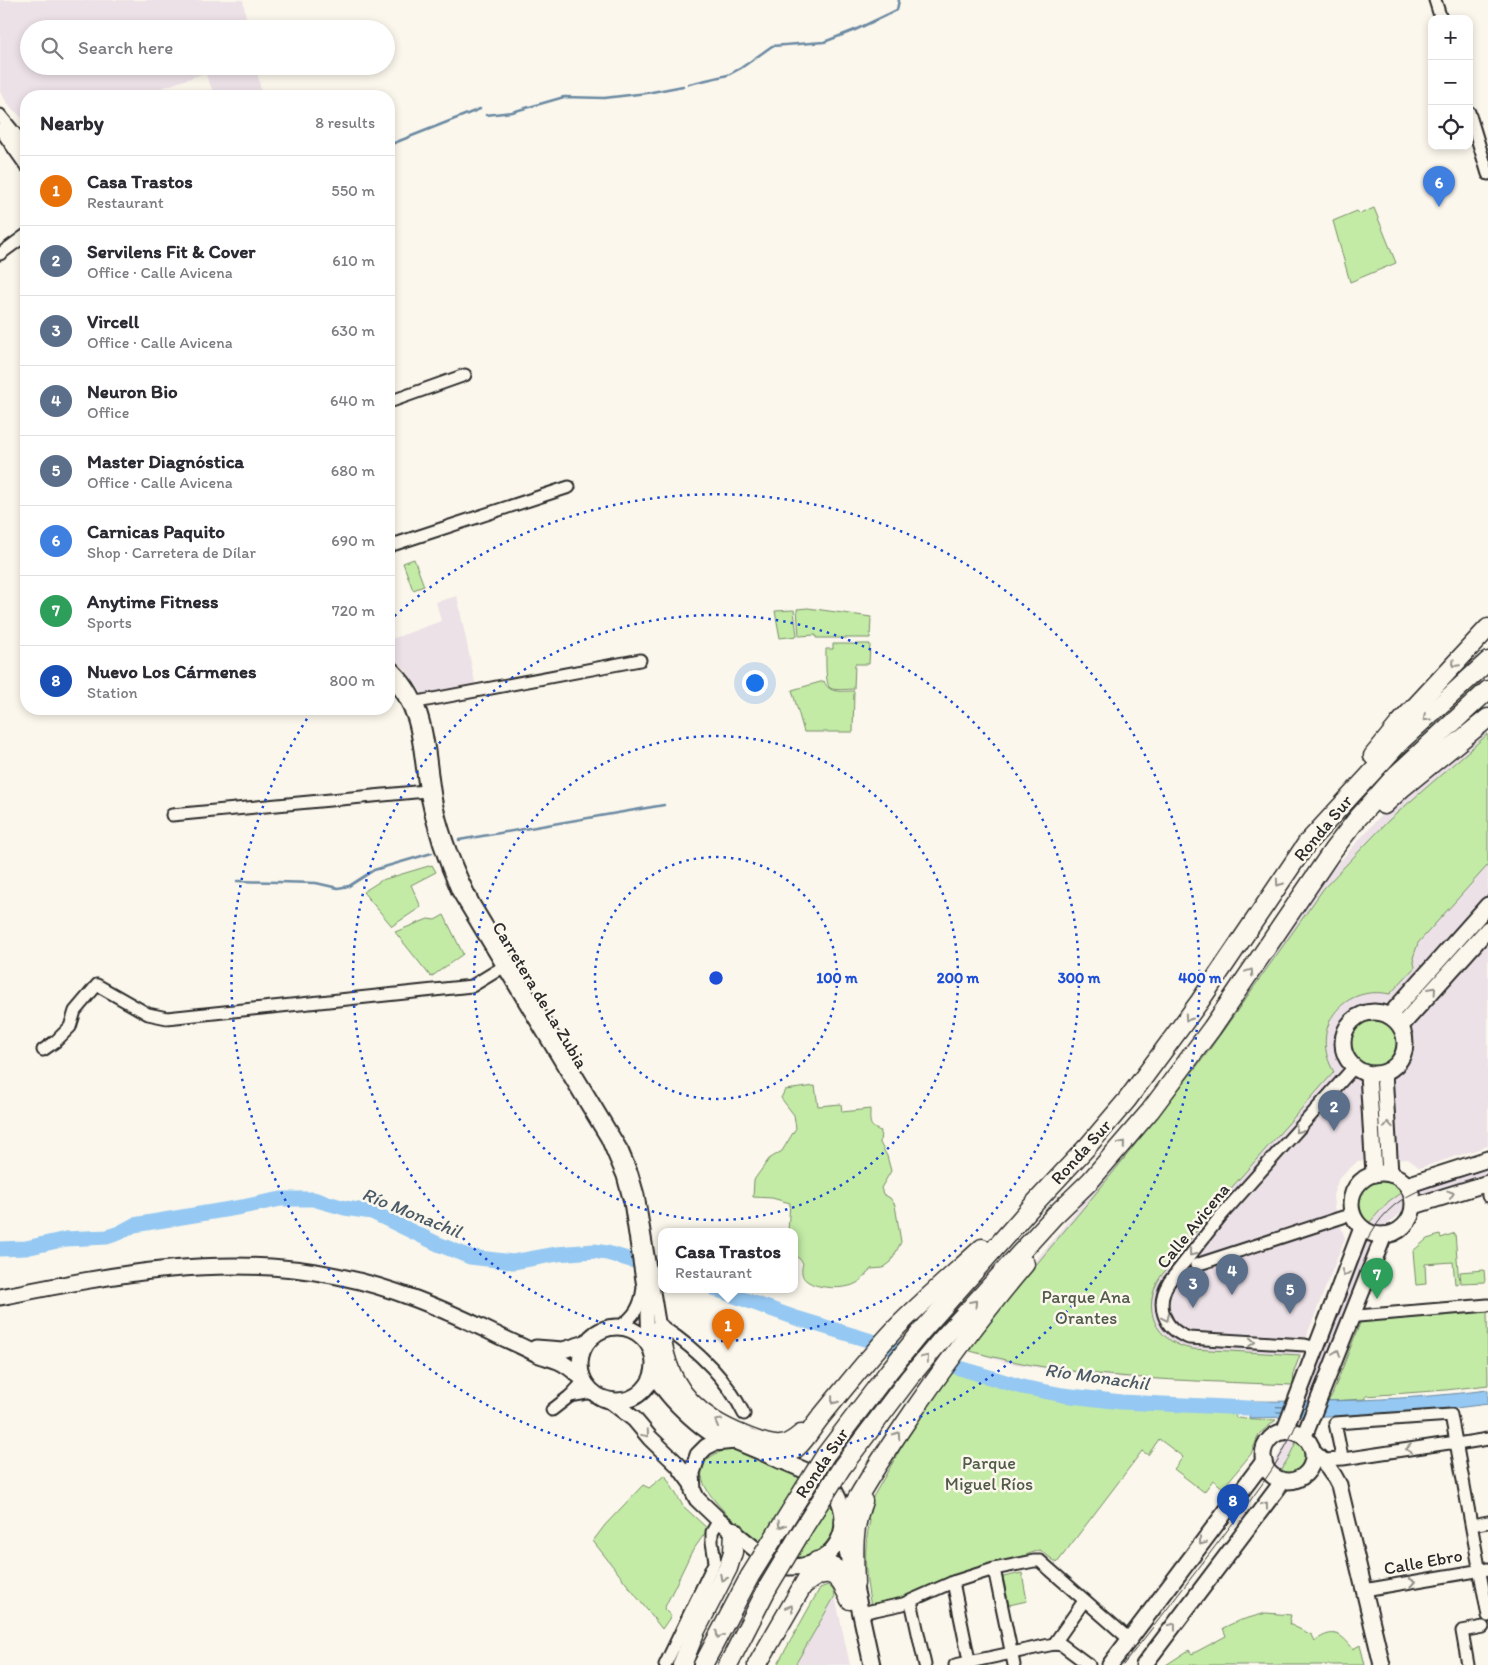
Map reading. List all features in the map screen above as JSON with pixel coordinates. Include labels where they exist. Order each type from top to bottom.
[{"type":"highway","points":[[1307,843],[1314,828],[1398,724],[1488,628]]},
{"type":"highway","name":"Ronda Sur","points":[[703,1665],[750,1576],[826,1454],[889,1371],[920,1333],[1034,1204],[1087,1147],[1164,1051],[1307,843],[1401,741],[1488,661]]},
{"type":"highway","name":"Ronda Sur","points":[[728,1665],[768,1587],[804,1527],[842,1467],[910,1377],[1054,1216],[1090,1181],[1150,1111],[1212,1028],[1333,850],[1358,819],[1397,774],[1488,690]]},
{"type":"highway","points":[[1333,850],[1350,840],[1402,788],[1488,718]]},
{"type":"highway","points":[[843,1527],[859,1493],[932,1383],[1001,1292],[1083,1194],[1090,1181]]},
{"type":"highway","points":[[780,1459],[794,1452],[800,1446],[817,1422],[898,1326],[1011,1222],[1034,1204]]},
{"type":"highway","points":[[660,1328],[668,1367],[676,1383],[688,1398],[714,1421],[773,1445],[788,1443],[817,1422]]},
{"type":"highway","points":[[855,1599],[853,1541],[858,1516],[877,1464]]},
{"type":"highway","points":[[682,1665],[696,1630],[728,1568],[733,1552],[734,1531]]},
{"type":"highway","points":[[757,1665],[802,1586],[819,1561]]},
{"type":"highway","points":[[802,1586],[820,1574],[832,1575],[841,1581],[855,1599]]},
{"type":"main road","points":[[1389,1016],[1488,905]]},
{"type":"main road","points":[[1401,1026],[1488,929]]},
{"type":"main road","points":[[1377,1012],[1389,1016],[1401,1026],[1404,1032],[1404,1052],[1397,1065],[1384,1073],[1368,1074],[1354,1067],[1347,1059],[1343,1047],[1344,1035],[1356,1019],[1365,1014],[1377,1012]]},
{"type":"main road","points":[[1384,1073],[1390,1174]]},
{"type":"main road","points":[[1368,1074],[1374,1174]]},
{"type":"main road","points":[[1407,1185],[1488,1159]]},
{"type":"main road","points":[[1374,1174],[1390,1174],[1400,1178],[1407,1185],[1414,1206],[1411,1217],[1395,1233],[1373,1234],[1362,1228],[1353,1213],[1352,1200],[1359,1183],[1374,1174]]},
{"type":"main road","points":[[1414,1206],[1488,1187]]},
{"type":"main road","points":[[1342,1494],[1328,1478],[1314,1475],[1293,1481],[1283,1481],[1270,1474],[1264,1462],[1264,1451],[1268,1442],[1285,1427],[1362,1228]]},
{"type":"main road","points":[[1382,1665],[1342,1494],[1336,1479],[1318,1456],[1305,1433],[1384,1235]]},
{"type":"main road","points":[[0,1297],[110,1276],[174,1268],[210,1265],[257,1266],[300,1270],[353,1280],[412,1297],[442,1309],[568,1366],[586,1384],[601,1398],[611,1401],[626,1400],[639,1394],[649,1384],[654,1372],[653,1354],[648,1343],[635,1331],[619,1327],[599,1331],[582,1350],[580,1362],[586,1384]]},
{"type":"main road","points":[[525,1347],[563,1350],[586,1344]]},
{"type":"main road","points":[[654,1372],[664,1389],[692,1418],[712,1436],[725,1441]]},
{"type":"main road","points":[[611,1401],[634,1419],[650,1438],[678,1465],[692,1484]]},
{"type":"main road","points":[[1285,1427],[1293,1432],[1305,1433]]},
{"type":"main road","points":[[804,1470],[735,1441],[714,1443],[706,1447],[698,1456],[692,1473],[693,1491],[698,1499],[720,1520],[771,1559],[808,1565],[819,1561],[838,1543],[843,1527]]},
{"type":"main road","points":[[1302,1477],[1318,1456]]},
{"type":"main road","points":[[1110,1665],[1264,1462]]},
{"type":"main road","points":[[1144,1665],[1283,1481]]},
{"type":"main road","points":[[835,1492],[839,1499],[864,1665]]},
{"type":"main road","points":[[819,1561],[842,1570],[855,1599],[872,1665]]},
{"type":"street","points":[[1435,0],[1440,15]]},
{"type":"street","points":[[0,115],[20,140]]},
{"type":"street","points":[[1473,125],[1488,174]]},
{"type":"street","points":[[0,129],[20,157]]},
{"type":"street","points":[[0,254],[20,239]]},
{"type":"street","points":[[395,400],[465,375]]},
{"type":"street","points":[[395,544],[569,487]]},
{"type":"street","points":[[418,702],[640,660]]},
{"type":"street","name":"Carretera de La Zubia","points":[[395,671],[418,702],[426,732],[437,806],[453,860],[474,904],[622,1150],[638,1195],[642,1253]]},
{"type":"street","name":"Carretera de La Zubia","points":[[395,685],[404,696],[414,719],[426,790],[438,842],[447,868],[466,907],[592,1114],[616,1158],[630,1202],[647,1276],[654,1293],[660,1328]]},
{"type":"street","points":[[172,815],[426,790]]},
{"type":"street","points":[[43,1050],[56,1041],[70,1027],[75,1012],[97,986],[148,1014],[167,1018],[472,986],[503,967]]},
{"type":"street","name":"Calle Avicena","points":[[1316,1348],[1305,1345],[1189,1338],[1176,1332],[1171,1327],[1162,1308],[1162,1303],[1165,1290],[1170,1282],[1220,1218],[1354,1067]]},
{"type":"street","points":[[1196,1265],[1343,1217]]},
{"type":"street","name":"Carretera de La Zubia","points":[[619,1327],[634,1316],[638,1309],[647,1276]]},
{"type":"street","name":"Carretera de La Zubia","points":[[647,1276],[648,1343]]},
{"type":"street","points":[[1358,1316],[1488,1305]]},
{"type":"street","points":[[660,1328],[664,1327],[674,1334],[710,1366],[728,1387],[744,1414]]},
{"type":"street","points":[[552,1410],[586,1384]]},
{"type":"street","points":[[1342,1457],[1335,1423],[1451,1415],[1472,1525],[1484,1569],[1487,1609]]},
{"type":"street","points":[[1318,1456],[1343,1460],[1488,1439]]},
{"type":"street","points":[[665,1665],[715,1561],[712,1532],[720,1520]]},
{"type":"street","points":[[1472,1525],[1488,1522]]},
{"type":"street","points":[[855,1599],[893,1607],[953,1582],[994,1569],[1040,1561],[1130,1639]]},
{"type":"street","points":[[994,1569],[1014,1665]]},
{"type":"street","name":"Calle Ebro","points":[[1364,1590],[1484,1569]]},
{"type":"street","points":[[953,1582],[970,1664]]},
{"type":"street","points":[[911,1601],[925,1665]]},
{"type":"street","points":[[1054,1644],[1084,1601]]},
{"type":"street","points":[[1468,1665],[1462,1631],[1483,1628]]},
{"type":"street","points":[[955,1665],[970,1664],[1054,1644],[1062,1644],[1089,1665]]},
{"type":"shaded area","points":[[0,0],[243,0],[246,20],[20,20],[20,75],[199,75],[155,90],[20,90],[20,116],[10,107],[0,92]]},
{"type":"shaded area","points":[[206,75],[258,75],[261,90],[212,90]]},
{"type":"shaded area","points":[[457,596],[476,687],[425,697],[404,668],[395,660],[395,638],[441,621],[436,602]]},
{"type":"shaded area","points":[[1488,727],[1488,1146],[1420,1168],[1408,1159],[1358,1161],[1339,1178],[1333,1195],[1334,1207],[1345,1238],[1309,1330],[1296,1370],[1293,1386],[1123,1378],[1081,1374],[1007,1363],[964,1349],[1183,1079],[1326,877],[1383,813]]},
{"type":"shaded area","points":[[1488,1162],[1488,1178],[1409,1206],[1388,1224],[1303,1429],[1290,1425],[1368,1224],[1389,1201],[1405,1190]]},
{"type":"shaded area","points":[[1288,1438],[1297,1440],[1279,1473],[1272,1466]]},
{"type":"shaded area","points":[[835,1596],[850,1665],[795,1665]]},
{"type":"green space","points":[[1374,208],[1396,263],[1350,282],[1333,221],[1357,211],[1360,214]]},
{"type":"green space","points":[[414,559],[424,586],[413,590],[403,563]]},
{"type":"green space","points":[[808,608],[871,617],[870,638],[816,638],[816,635],[799,636],[797,609]]},
{"type":"green space","points":[[794,610],[797,636],[780,638],[775,611]]},
{"type":"green space","points":[[833,644],[870,644],[869,664],[855,664],[854,689],[835,689],[828,686],[826,649],[833,649]]},
{"type":"green space","points":[[824,681],[832,690],[854,691],[853,732],[804,732],[792,690]]},
{"type":"green space","name":"Parque Ana Orantes","points":[[1488,734],[1488,865],[1418,943],[1413,958],[1415,967],[1390,994],[1372,993],[1357,996],[1344,1003],[1334,1014],[1328,1026],[1325,1041],[1327,1056],[1334,1072],[1225,1195],[1161,1276],[1155,1288],[1152,1311],[1155,1322],[1160,1331],[1169,1339],[1179,1345],[1192,1349],[1300,1355],[1294,1371],[1293,1385],[1171,1380],[1090,1373],[1010,1361],[970,1351],[974,1339],[1111,1175],[1205,1056],[1324,888],[1389,820]]},
{"type":"green space","points":[[432,865],[436,872],[411,885],[421,907],[392,926],[363,892],[382,880]]},
{"type":"green space","points":[[444,915],[463,954],[431,977],[395,932],[428,919],[435,920]]},
{"type":"green space","points":[[1371,1018],[1381,1018],[1394,1025],[1401,1038],[1401,1048],[1394,1061],[1381,1068],[1371,1068],[1362,1064],[1355,1057],[1351,1048],[1351,1038],[1355,1029],[1362,1022]]},
{"type":"green space","points":[[815,1086],[818,1106],[841,1104],[842,1112],[870,1109],[872,1126],[881,1131],[880,1143],[887,1156],[891,1171],[881,1188],[883,1194],[890,1198],[895,1205],[901,1242],[891,1262],[883,1268],[871,1269],[859,1282],[846,1287],[817,1286],[805,1279],[802,1273],[803,1263],[798,1257],[798,1228],[788,1228],[790,1203],[772,1198],[753,1197],[754,1180],[769,1159],[782,1151],[796,1128],[794,1115],[781,1098],[785,1090]]},
{"type":"green space","points":[[1382,1179],[1395,1182],[1405,1190],[1389,1201],[1368,1224],[1359,1210],[1360,1197],[1368,1186]]},
{"type":"green space","points":[[1455,1233],[1459,1283],[1455,1284],[1453,1262],[1425,1264],[1426,1284],[1416,1285],[1413,1251],[1427,1239],[1440,1235],[1441,1238]]},
{"type":"green space","points":[[1484,1270],[1485,1282],[1461,1283],[1460,1272]]},
{"type":"green space","points":[[1487,1308],[1488,1385],[1366,1396],[1366,1399],[1328,1401],[1362,1318]]},
{"type":"green space","name":"Parque Miguel Ríos","points":[[950,1370],[1014,1389],[1049,1396],[1129,1406],[1235,1414],[1236,1418],[1276,1420],[1259,1434],[1251,1454],[1223,1488],[1213,1480],[1204,1492],[1174,1469],[1183,1457],[1159,1439],[1148,1455],[1142,1451],[1057,1563],[1040,1550],[1014,1559],[969,1570],[915,1595],[871,1606],[866,1564],[866,1542],[870,1521],[864,1518],[873,1497],[932,1394]]},
{"type":"green space","points":[[1297,1440],[1300,1442],[1299,1444],[1305,1455],[1302,1467],[1293,1473],[1279,1473],[1289,1457]]},
{"type":"green space","points":[[730,1449],[787,1469],[816,1485],[826,1494],[833,1503],[836,1523],[834,1532],[823,1548],[806,1559],[786,1560],[771,1552],[728,1515],[704,1484],[702,1470],[710,1458]]},
{"type":"green space","points":[[665,1475],[683,1506],[708,1529],[691,1553],[664,1609],[671,1616],[662,1629],[593,1541],[605,1525],[643,1485],[649,1488]]},
{"type":"green space","points":[[1022,1573],[1027,1601],[1009,1605],[1003,1577]]},
{"type":"green space","points":[[828,1585],[833,1590],[835,1596],[795,1665],[777,1665],[820,1588]]},
{"type":"green space","points":[[1266,1613],[1291,1615],[1289,1624],[1312,1635],[1315,1641],[1327,1635],[1336,1634],[1345,1639],[1353,1649],[1360,1645],[1365,1665],[1166,1665],[1189,1650],[1192,1654],[1226,1636],[1223,1628],[1238,1621]]},
{"type":"water","points":[[1488,1390],[1488,1404],[1458,1408],[1369,1414],[1249,1418],[1251,1401],[1370,1400]]},
{"type":"waterway","points":[[689,84],[728,75],[772,46],[824,42],[855,30],[897,10],[899,0]]},
{"type":"waterway","points":[[486,115],[512,112],[564,97],[604,98],[647,93],[683,86]]},
{"type":"waterway","points":[[395,143],[480,109]]},
{"type":"waterway","points":[[459,840],[664,805]]},
{"type":"waterway","points":[[237,881],[316,883],[338,888],[349,886],[374,870],[432,853]]},
{"type":"waterway","name":"Río Monachil","points":[[0,1249],[26,1248],[66,1239],[107,1237],[134,1225],[281,1199],[313,1199],[345,1208],[372,1212],[438,1244],[470,1257],[513,1262],[557,1254],[594,1251],[658,1268]]},
{"type":"waterway","name":"Río Monachil","points":[[726,1293],[796,1318],[1022,1387],[1063,1395],[1121,1402],[1269,1409]]},
{"type":"tram line","points":[[1123,1665],[1251,1499],[1289,1441],[1365,1245],[1376,1226],[1388,1211],[1401,1200],[1416,1192],[1432,1185],[1488,1168]]},
{"type":"place","name":"Carnicas Paquito","points":[[1439,207]]},
{"type":"place","name":"Servilens Fit & Cover","points":[[1334,1131]]},
{"type":"place","name":"Neuron Bio","points":[[1232,1295]]},
{"type":"place","name":"Anytime Fitness","points":[[1377,1299]]},
{"type":"place","name":"Vircell","points":[[1193,1308]]},
{"type":"place","name":"Master Diagnóstica","points":[[1290,1314]]},
{"type":"place","name":"Casa Trastos","points":[[728,1350]]},
{"type":"place","name":"Nuevo Los Cármenes","points":[[1233,1525]]}]
